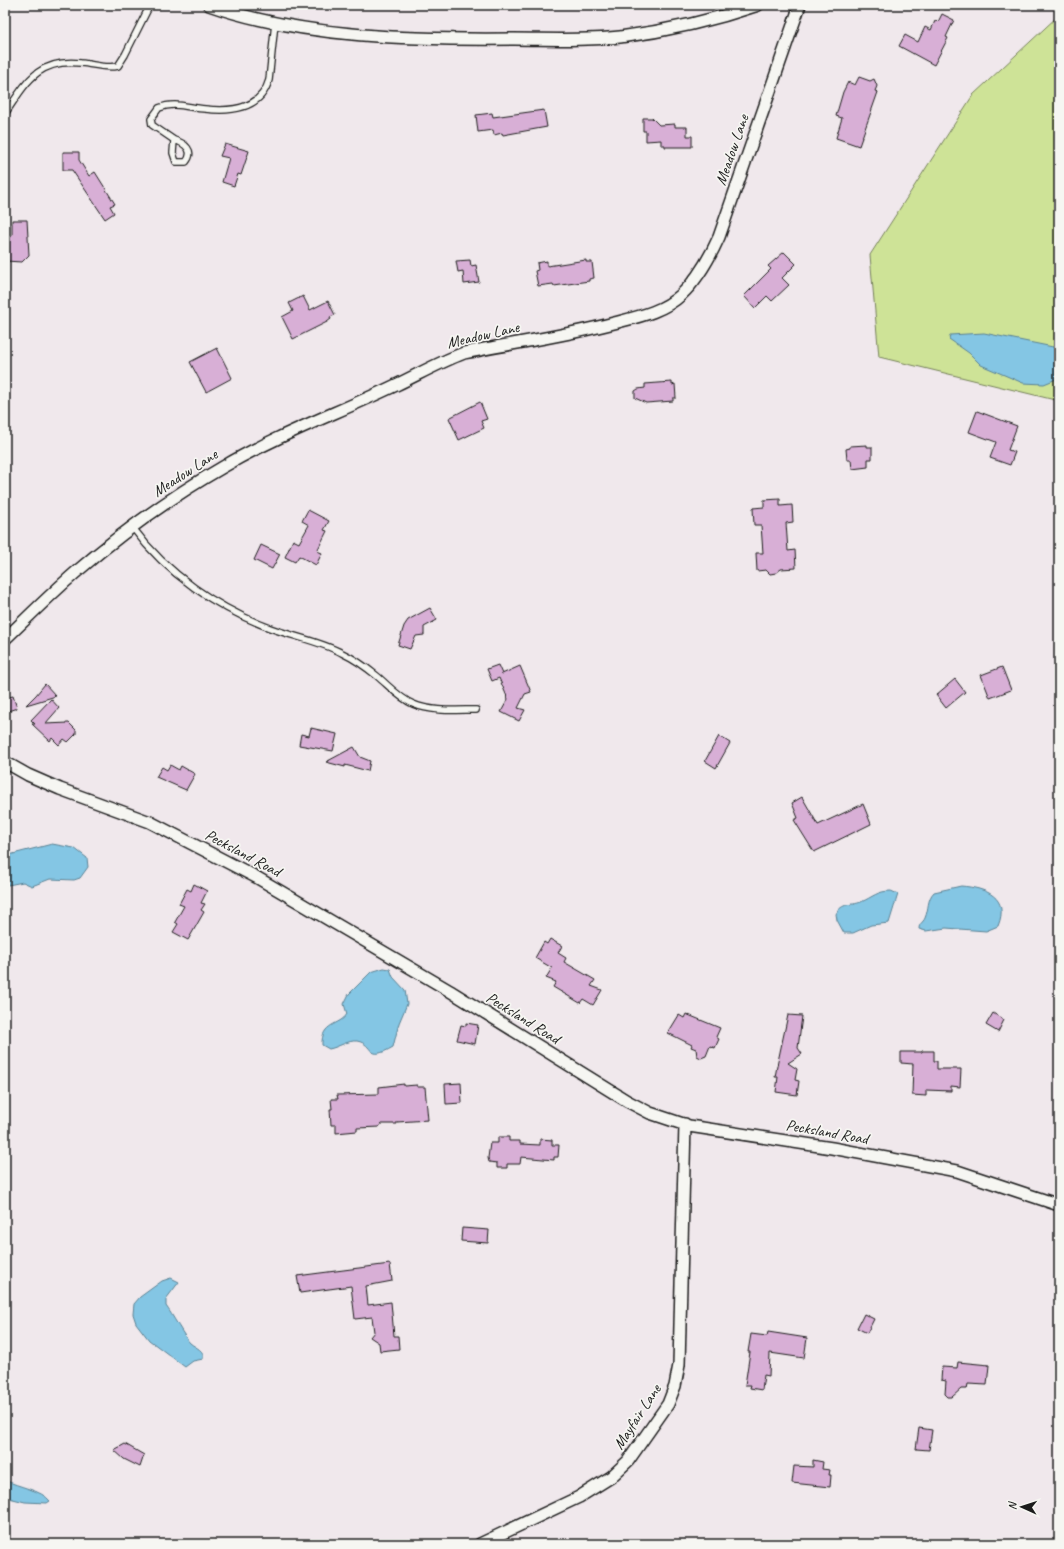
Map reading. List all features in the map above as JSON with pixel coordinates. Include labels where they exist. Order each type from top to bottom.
[{"type":"street","points":[[209,5],[276,23],[315,29],[386,36],[458,40],[582,39],[619,37],[686,25],[758,5]]},
{"type":"street","name":"Meadow Lane","points":[[5,639],[75,573],[133,528],[181,493],[223,466],[280,436],[396,385],[446,360],[464,353],[592,329],[638,317],[663,308],[681,295],[710,257],[720,237],[800,5]]},
{"type":"street","name":"Pecksland Road","points":[[5,762],[28,775],[60,789],[150,822],[256,877],[450,991],[627,1101],[661,1118],[685,1124],[958,1171],[1059,1205]]},
{"type":"street","name":"Mayfair Lane","points":[[480,1544],[579,1497],[612,1477],[628,1461],[668,1404],[675,1386],[679,1365],[685,1124]]},
{"type":"lane","points":[[5,114],[24,84],[32,76],[44,68],[66,62],[106,67],[118,66],[150,5]]},
{"type":"lane","points":[[174,140],[152,126],[150,119],[159,108],[175,104],[204,109],[234,108],[256,102],[260,98],[266,89],[269,80],[276,23]]},
{"type":"lane","points":[[133,528],[160,560],[196,589],[218,603],[259,623],[340,652],[365,666],[400,696],[412,704],[427,708],[476,710]]},
{"type":"green space","points":[[1059,15],[1059,401],[879,357],[870,255],[973,95]]},
{"type":"water","points":[[984,333],[1058,348],[1059,378],[1044,384],[1023,383],[981,365],[969,353],[949,339],[950,335]]},
{"type":"water","points":[[52,844],[74,848],[87,858],[88,867],[80,878],[74,880],[50,879],[32,886],[23,882],[8,885],[5,879],[5,856]]},
{"type":"water","points":[[961,886],[987,892],[998,901],[1001,908],[1001,916],[998,926],[986,931],[946,928],[926,931],[919,929],[925,918],[930,898],[934,892]]},
{"type":"water","points":[[891,891],[898,894],[889,923],[871,925],[853,933],[844,933],[837,920],[836,914],[838,910],[844,906],[861,902],[879,893]]},
{"type":"water","points":[[384,968],[390,969],[393,977],[405,990],[407,1004],[399,1023],[393,1047],[379,1053],[374,1053],[366,1045],[357,1041],[329,1049],[322,1045],[324,1032],[344,1018],[347,1014],[344,1004],[349,994],[371,972]]},
{"type":"water","points":[[171,1278],[179,1282],[166,1299],[166,1306],[190,1343],[203,1353],[203,1359],[193,1361],[185,1367],[149,1340],[136,1323],[133,1314],[134,1304],[140,1297],[162,1281]]},
{"type":"water","points":[[5,1480],[36,1491],[50,1501],[47,1503],[25,1502],[5,1497]]},
{"type":"building","points":[[942,14],[954,20],[946,37],[948,38],[934,65],[899,46],[905,35],[918,42],[925,27],[931,30],[935,21],[938,22]]},
{"type":"building","points":[[859,77],[870,81],[874,79],[877,86],[875,91],[878,92],[859,146],[836,138],[842,118],[836,116],[843,92],[848,82],[855,85]]},
{"type":"building","points":[[544,110],[547,127],[503,135],[502,133],[494,135],[493,130],[478,132],[476,115],[492,113],[493,117]]},
{"type":"building","points":[[643,118],[652,118],[659,125],[675,124],[675,127],[687,127],[687,136],[692,136],[692,147],[665,147],[665,145],[661,145],[661,140],[646,141],[646,131],[643,131]]},
{"type":"building","points":[[225,144],[249,151],[241,175],[238,174],[234,186],[222,182],[229,158],[220,156]]},
{"type":"building","points":[[63,152],[79,152],[79,160],[89,176],[95,172],[115,204],[110,206],[114,213],[105,219],[72,170],[63,170]]},
{"type":"building","points":[[12,220],[27,220],[29,255],[22,262],[5,261],[5,237],[12,236]]},
{"type":"building","points":[[784,252],[796,264],[782,278],[789,285],[772,301],[767,296],[755,308],[744,296],[771,269],[768,266]]},
{"type":"building","points":[[470,260],[471,266],[476,265],[479,282],[464,284],[463,271],[458,272],[456,261]]},
{"type":"building","points":[[586,260],[586,262],[592,262],[594,278],[589,279],[589,281],[554,286],[553,284],[538,286],[535,271],[538,270],[537,263],[547,261],[547,266]]},
{"type":"building","points":[[303,296],[310,310],[328,301],[335,315],[330,317],[331,319],[327,322],[293,339],[282,317],[293,311],[289,303]]},
{"type":"building","points":[[217,348],[232,378],[206,392],[190,362]]},
{"type":"building","points":[[672,382],[672,385],[675,384],[676,398],[673,398],[673,401],[646,403],[635,398],[635,391],[645,388],[645,384]]},
{"type":"building","points":[[480,402],[487,419],[481,421],[484,428],[459,440],[449,418]]},
{"type":"building","points":[[977,411],[1017,426],[1008,450],[1015,452],[1010,465],[990,458],[996,442],[969,432]]},
{"type":"building","points":[[867,445],[867,447],[872,447],[872,459],[868,459],[868,467],[852,469],[851,460],[847,460],[846,449],[850,448],[850,446]]},
{"type":"building","points":[[780,499],[780,506],[792,505],[793,522],[786,523],[788,551],[795,550],[796,568],[781,569],[776,573],[770,574],[766,570],[757,571],[756,553],[763,553],[761,525],[754,525],[753,508],[764,507],[764,500]]},
{"type":"building","points":[[308,510],[329,521],[324,530],[327,531],[317,551],[322,553],[316,565],[299,556],[295,562],[285,557],[293,540],[299,543],[309,525],[302,521]]},
{"type":"building","points":[[261,545],[280,554],[272,569],[254,560]]},
{"type":"building","points":[[430,608],[437,620],[424,627],[424,635],[416,636],[410,649],[398,645],[404,626],[408,620]]},
{"type":"building","points":[[498,665],[502,674],[520,666],[531,692],[525,694],[518,708],[525,710],[519,721],[501,712],[508,699],[499,678],[492,681],[487,669]]},
{"type":"building","points":[[1002,667],[1011,690],[990,698],[981,675]]},
{"type":"building","points":[[955,679],[965,692],[946,708],[936,695]]},
{"type":"building","points":[[45,684],[56,696],[26,705],[36,695]]},
{"type":"building","points":[[13,696],[17,708],[5,712],[5,698]]},
{"type":"building","points":[[51,699],[59,708],[45,724],[69,723],[76,730],[76,734],[68,742],[64,739],[59,745],[52,738],[50,741],[32,724],[35,724],[31,720]]},
{"type":"building","points":[[311,728],[337,734],[333,751],[299,745],[301,734],[309,736]]},
{"type":"building","points":[[719,736],[730,743],[716,768],[705,761]]},
{"type":"building","points":[[354,747],[360,757],[370,761],[368,771],[326,762]]},
{"type":"building","points":[[170,765],[179,770],[181,766],[195,774],[186,790],[156,777],[162,767],[167,770]]},
{"type":"building","points":[[802,797],[818,825],[863,804],[871,824],[814,852],[794,820],[798,818],[792,803]]},
{"type":"building","points":[[194,884],[207,891],[201,903],[205,904],[201,910],[204,912],[188,940],[173,932],[178,924],[175,922],[184,906],[179,904],[187,889],[191,891]]},
{"type":"building","points":[[550,939],[562,946],[558,953],[566,958],[564,962],[595,980],[591,986],[602,990],[593,1005],[583,999],[580,1003],[553,987],[556,982],[546,978],[552,968],[535,958],[544,942],[547,944]]},
{"type":"building","points":[[993,1013],[1004,1020],[998,1032],[986,1025]]},
{"type":"building","points":[[686,1014],[720,1028],[716,1037],[719,1039],[715,1048],[710,1046],[706,1056],[701,1058],[697,1056],[696,1049],[691,1047],[692,1045],[668,1033],[679,1015],[684,1018]]},
{"type":"building","points":[[788,1015],[802,1016],[798,1048],[802,1054],[788,1063],[797,1069],[795,1080],[799,1081],[797,1095],[776,1092],[778,1077],[775,1077]]},
{"type":"building","points":[[466,1023],[478,1025],[475,1044],[457,1040],[461,1025],[466,1026]]},
{"type":"building","points":[[934,1051],[934,1061],[937,1061],[937,1069],[961,1069],[960,1087],[951,1086],[951,1091],[926,1090],[926,1096],[912,1095],[913,1064],[901,1063],[901,1052]]},
{"type":"building","points":[[461,1083],[462,1103],[446,1104],[445,1084]]},
{"type":"building","points":[[404,1084],[404,1086],[417,1085],[417,1087],[425,1087],[428,1120],[397,1122],[397,1124],[381,1124],[379,1127],[357,1128],[357,1131],[336,1133],[336,1125],[331,1125],[331,1099],[338,1099],[337,1095],[379,1094],[379,1087]]},
{"type":"building","points":[[498,1137],[509,1137],[509,1141],[520,1141],[520,1144],[540,1145],[540,1139],[552,1140],[552,1145],[559,1145],[558,1157],[554,1157],[554,1160],[521,1157],[520,1164],[507,1164],[507,1168],[497,1168],[497,1163],[489,1162],[488,1158],[490,1143],[498,1143]]},
{"type":"building","points":[[462,1228],[489,1230],[488,1243],[461,1241]]},
{"type":"building","points":[[390,1264],[392,1281],[366,1286],[368,1305],[391,1302],[394,1336],[398,1336],[399,1349],[380,1351],[379,1343],[370,1337],[374,1332],[372,1317],[355,1319],[351,1286],[300,1293],[297,1276]]},
{"type":"building","points":[[864,1314],[874,1319],[867,1333],[857,1328]]},
{"type":"building","points":[[768,1332],[807,1338],[804,1358],[770,1353],[769,1376],[764,1375],[762,1390],[750,1388],[751,1385],[745,1385],[751,1334],[767,1336]]},
{"type":"building","points":[[958,1362],[989,1365],[987,1385],[968,1384],[967,1389],[961,1389],[952,1397],[948,1397],[945,1394],[946,1381],[941,1380],[942,1367],[957,1368]]},
{"type":"building","points":[[919,1428],[932,1430],[929,1450],[916,1449]]},
{"type":"building","points":[[125,1444],[144,1455],[140,1467],[124,1459],[114,1450]]},
{"type":"building","points":[[813,1460],[823,1462],[822,1469],[830,1470],[830,1487],[792,1483],[794,1466],[813,1467]]}]
